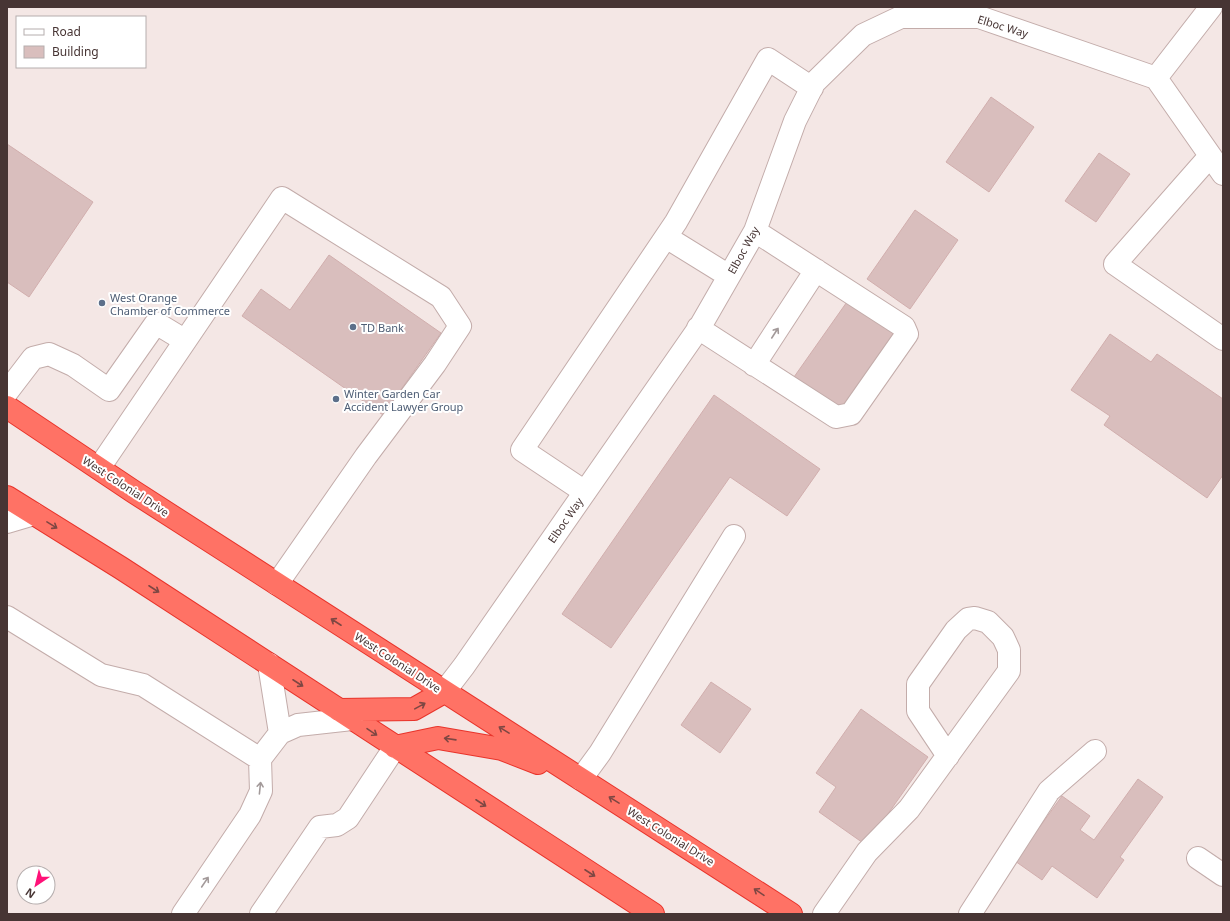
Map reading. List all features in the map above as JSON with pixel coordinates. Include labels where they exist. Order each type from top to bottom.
[{"type":"highway","name":"West Colonial Drive","points":[[7,408],[444,692],[791,914]]},
{"type":"highway","points":[[7,497],[269,664],[653,914]]},
{"type":"highway","points":[[346,714],[414,709],[444,692]]},
{"type":"highway","points":[[395,747],[438,738],[474,743],[502,749],[581,779]]},
{"type":"street","points":[[1211,7],[1156,78],[1223,174]]},
{"type":"street","name":"Elboc Way","points":[[444,692],[464,666],[698,328],[755,231],[795,121],[814,83],[863,35],[902,12],[979,17],[1156,78]]},
{"type":"street","points":[[585,492],[522,450],[666,237],[711,163],[768,59],[812,88]]},
{"type":"street","points":[[1210,156],[1115,264],[1223,339]]},
{"type":"street","points":[[99,468],[184,340],[282,198],[441,297],[460,326],[435,364],[366,456],[277,584]]},
{"type":"street","points":[[698,328],[836,417],[851,414],[907,334],[904,327],[755,231]]},
{"type":"street","points":[[666,237],[729,276]]},
{"type":"street","points":[[754,365],[816,270]]},
{"type":"street","points":[[7,392],[33,358],[49,354],[73,365],[109,390],[156,323],[184,340]]},
{"type":"street","points":[[7,522],[34,514]]},
{"type":"street","points":[[581,779],[600,753],[734,536]]},
{"type":"street","points":[[7,617],[101,676],[143,685],[260,758]]},
{"type":"street","points":[[824,914],[867,852],[909,809],[948,756],[1009,672],[1009,650],[1003,637],[988,622],[975,618],[968,620],[956,630],[918,684],[918,711],[948,756]]},
{"type":"street","points":[[269,664],[280,733]]},
{"type":"street","points":[[183,914],[250,815],[261,791],[260,758],[280,733],[298,726],[346,714]]},
{"type":"street","points":[[261,914],[320,827],[337,824],[348,818],[395,747]]},
{"type":"street","points":[[970,914],[1049,791],[1095,751]]},
{"type":"street","points":[[1198,858],[1223,875]]},
{"type":"building","points":[[991,97],[1034,127],[989,192],[946,162]]},
{"type":"building","points":[[7,144],[93,202],[29,297],[7,282]]},
{"type":"building","points":[[1099,153],[1130,174],[1096,222],[1065,201]]},
{"type":"building","points":[[915,210],[958,240],[910,309],[867,279]]},
{"type":"building","points":[[329,255],[441,333],[383,415],[242,316],[261,289],[290,310]]},
{"type":"building","points":[[849,299],[899,334],[844,412],[794,377]]},
{"type":"building","points":[[1110,334],[1151,362],[1157,354],[1223,399],[1223,475],[1207,498],[1104,425],[1110,416],[1071,390]]},
{"type":"building","points":[[714,395],[820,469],[787,516],[730,477],[611,648],[562,614]]},
{"type":"building","points":[[711,682],[751,709],[720,753],[681,725]]},
{"type":"building","points":[[861,709],[928,757],[866,845],[819,812],[836,787],[816,773]]},
{"type":"building","points":[[1138,779],[1163,797],[1120,857],[1124,860],[1097,898],[1052,866],[1042,880],[1015,861],[1062,796],[1090,816],[1080,830],[1094,840]]},
{"type":"place","name":"West Orange Chamber of Commerce","points":[[102,303]]},
{"type":"place","name":"TD Bank","points":[[353,327]]},
{"type":"place","name":"Winter Garden Car Accident Lawyer Group","points":[[336,399]]}]
